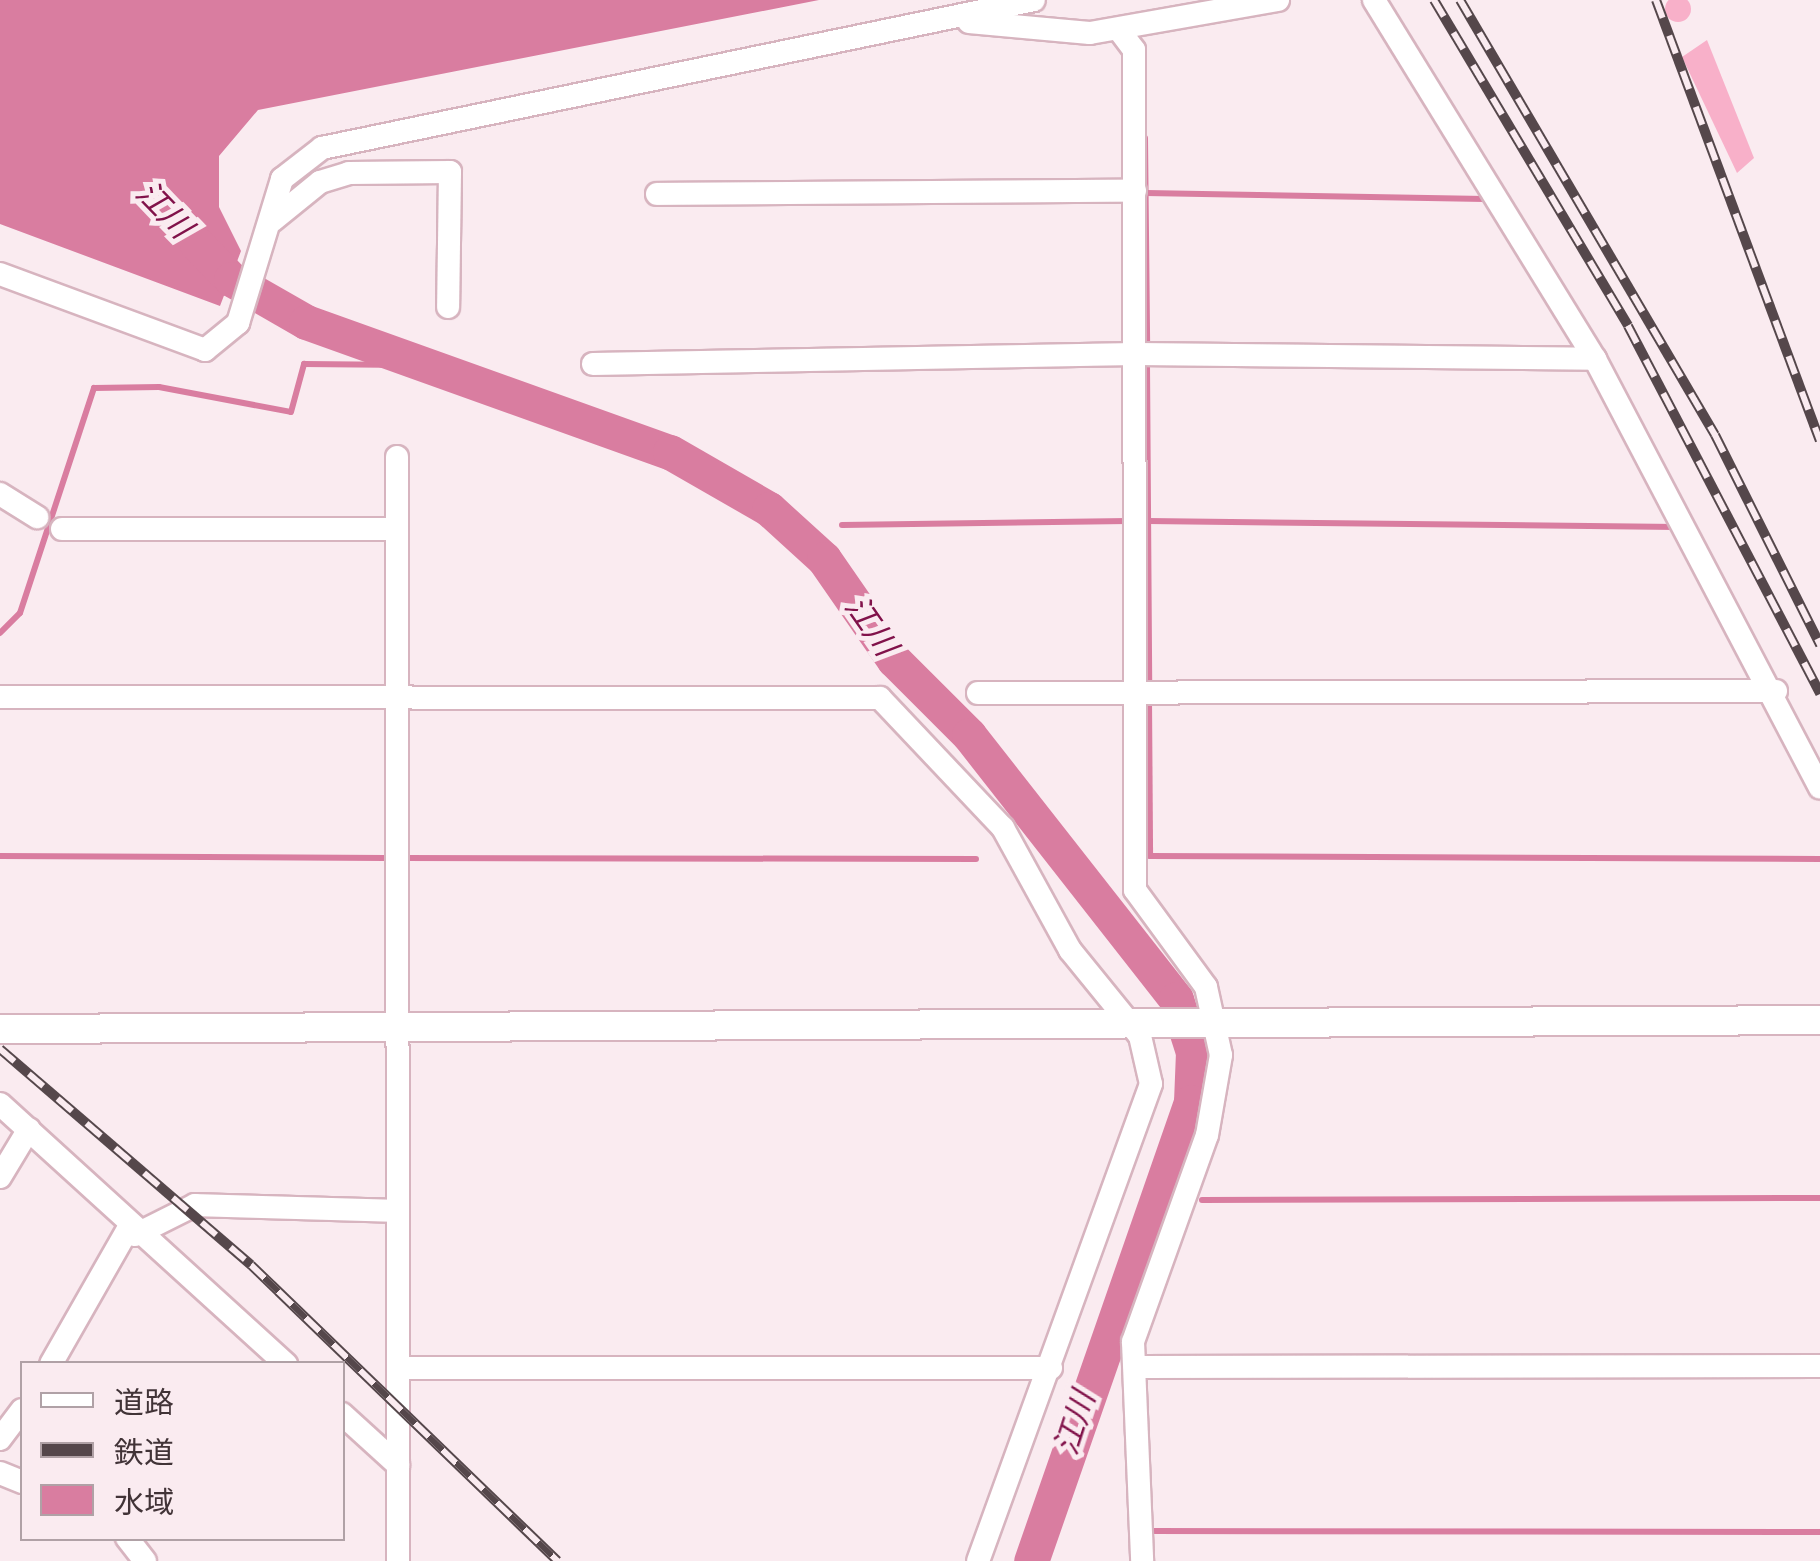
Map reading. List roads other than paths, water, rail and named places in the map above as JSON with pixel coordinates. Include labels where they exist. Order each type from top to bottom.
[{"type":"street","points":[[0,274],[182,348],[205,350],[238,323],[263,266],[282,179],[322,148],[1034,0]]},
{"type":"street","points":[[945,20],[1119,30],[1278,0]]},
{"type":"street","points":[[1374,0],[1595,359],[1776,691],[1820,788]]},
{"type":"street","points":[[1119,30],[1134,50],[1139,689],[1135,890],[1206,987],[1215,1023],[1208,1134],[1133,1342],[1140,1367],[1142,1561]]},
{"type":"street","points":[[272,221],[320,182],[349,173],[450,172],[448,306]]},
{"type":"street","points":[[657,194],[1135,191]]},
{"type":"street","points":[[593,364],[1137,354],[1595,359]]},
{"type":"street","points":[[397,457],[398,1561]]},
{"type":"street","points":[[0,494],[37,518]]},
{"type":"street","points":[[62,528],[396,529]]},
{"type":"street","points":[[978,693],[1139,689],[1776,691]]},
{"type":"street","points":[[0,697],[880,698],[1003,828],[1070,950],[1138,1023],[1148,1061],[1145,1110],[978,1561]]},
{"type":"street","points":[[0,1029],[1820,1020]]},
{"type":"street","points":[[0,1104],[132,1232],[282,1361]]},
{"type":"street","points":[[0,1177],[29,1129]]},
{"type":"street","points":[[53,1361],[132,1232],[195,1205],[398,1211]]},
{"type":"street","points":[[1140,1367],[1820,1366]]},
{"type":"street","points":[[398,1368],[1051,1368]]},
{"type":"street","points":[[0,1439],[20,1413]]},
{"type":"street","points":[[345,1417],[398,1465]]},
{"type":"street","points":[[129,1541],[145,1561]]},
{"type":"water","points":[[0,0],[819,0],[258,110],[219,156],[219,207],[241,251],[220,306],[0,224]]},
{"type":"waterway","points":[[1145,138],[1147,343]]},
{"type":"waterway","points":[[1146,193],[1485,199]]},
{"type":"waterway","name":"江川","points":[[197,244],[231,279],[306,322],[670,452],[769,509],[824,559],[894,660],[969,735],[1176,999],[1193,1052],[1191,1102],[1031,1561]]},
{"type":"waterway","points":[[0,633],[20,613],[94,388],[159,387],[291,412],[304,364],[409,365]]},
{"type":"waterway","points":[[1147,365],[1149,683]]},
{"type":"waterway","points":[[842,525],[1128,521]]},
{"type":"waterway","points":[[1148,521],[1677,527]]},
{"type":"waterway","points":[[1149,699],[1150,856],[1820,859]]},
{"type":"waterway","points":[[0,856],[385,858]]},
{"type":"waterway","points":[[404,858],[976,859]]},
{"type":"waterway","points":[[1202,1200],[1820,1198]]},
{"type":"waterway","points":[[1154,1531],[1820,1532]]},
{"type":"railway","points":[[1434,0],[1628,326],[1820,694]]},
{"type":"railway","points":[[1460,0],[1715,435],[1820,645]]},
{"type":"railway","points":[[1656,0],[1820,440]]},
{"type":"railway","points":[[0,1049],[251,1265],[557,1561]]}]
